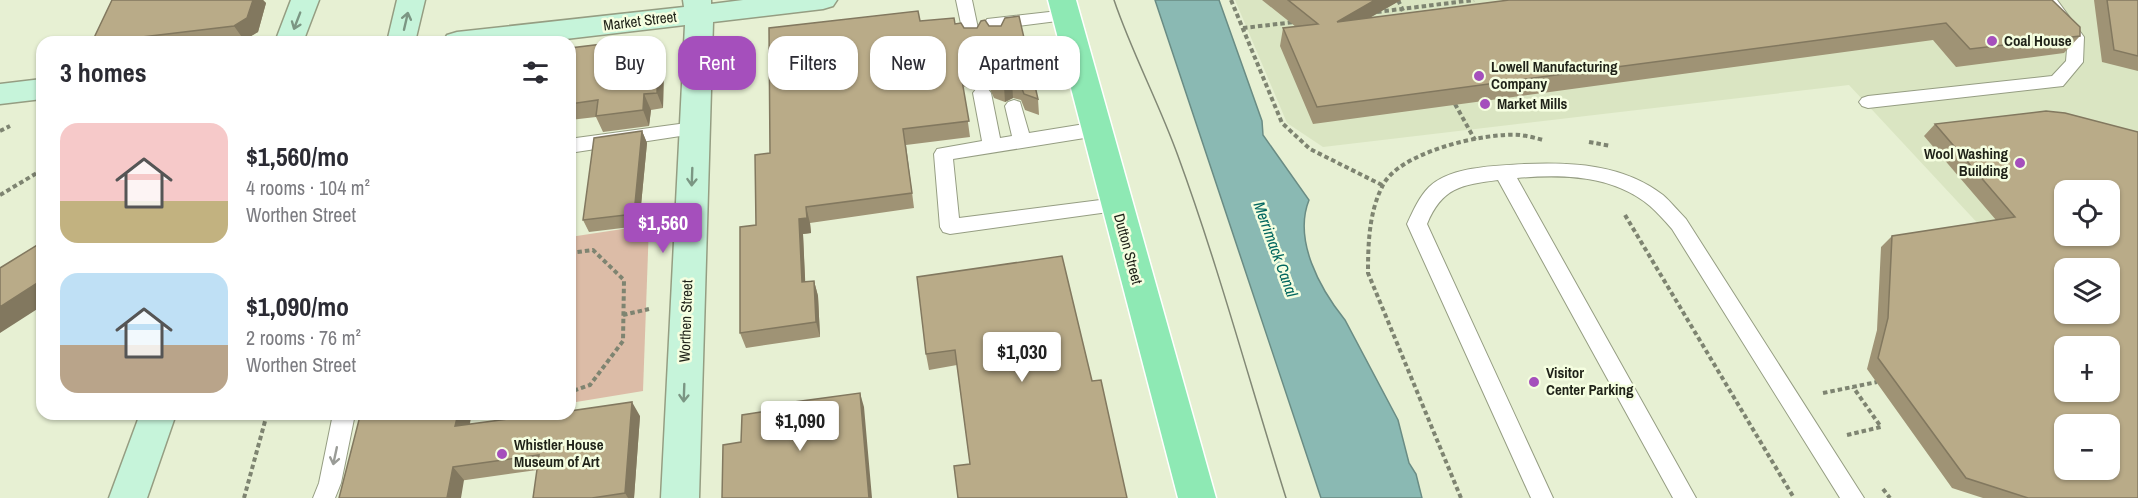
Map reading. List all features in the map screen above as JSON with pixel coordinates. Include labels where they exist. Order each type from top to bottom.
[{"type":"main road","name":"Dutton Street","points":[[1065,8],[1116,205],[1197,498]]},
{"type":"street","points":[[291,36],[305,0]]},
{"type":"street","points":[[402,36],[411,0]]},
{"type":"street","name":"Market Street","points":[[498,36],[698,7],[823,0]]},
{"type":"street","name":"Worthen Street","points":[[680,498],[698,7]]},
{"type":"street","points":[[0,94],[36,90]]},
{"type":"street","points":[[128,498],[156,420]]},
{"type":"lane","points":[[964,0],[970,32],[994,29],[1065,8]]},
{"type":"lane","points":[[1868,102],[2057,82],[2074,62],[2076,37],[2048,0]]},
{"type":"lane","points":[[982,93],[992,146]]},
{"type":"lane","points":[[1014,106],[1022,141]]},
{"type":"lane","points":[[576,145],[694,128]]},
{"type":"lane","points":[[1097,129],[943,154],[950,227],[1116,205]]},
{"type":"lane","points":[[1542,498],[1418,224],[1426,203],[1442,187],[1466,177],[1563,169],[1586,170],[1609,176],[1653,198],[1679,224],[1853,498]]},
{"type":"lane","points":[[1505,174],[1685,498]]},
{"type":"lane","points":[[324,498],[330,483],[343,420]]},
{"type":"path","points":[[1231,0],[1282,123],[1310,149],[1382,185],[1368,237],[1368,273],[1461,498]]},
{"type":"path","points":[[1398,0],[1407,19]]},
{"type":"path","points":[[1368,13],[1474,0]]},
{"type":"path","points":[[1243,28],[1300,21]]},
{"type":"path","points":[[1455,104],[1475,140]]},
{"type":"path","points":[[0,195],[36,174]]},
{"type":"path","points":[[1653,198],[1620,206],[1794,498]]},
{"type":"path","points":[[576,252],[593,250],[624,280],[623,341],[590,385],[576,390]]},
{"type":"path","points":[[624,315],[655,308]]},
{"type":"path","points":[[1819,394],[1877,382]]},
{"type":"path","points":[[1847,435],[1881,426],[1853,387]]},
{"type":"path","points":[[244,498],[265,420]]},
{"type":"shaded area","name":"Market Mills","points":[[1235,0],[2138,0],[2138,224],[2120,203],[2120,180],[2054,180],[2054,195],[1983,229],[1849,85],[1323,147],[1287,123]]},
{"type":"shaded area","points":[[649,225],[643,391],[576,402],[576,236]]},
{"type":"water","name":"Merrimack Canal","points":[[1155,0],[1219,0],[1262,121],[1263,135],[1309,200],[1304,231],[1318,279],[1345,320],[1398,420],[1409,463],[1416,474],[1422,498],[1321,498]]},
{"type":"building","points":[[112,0],[253,0],[247,18],[234,26],[150,36],[95,36]]},
{"type":"building","name":"Lowell Manufacturing Company","points":[[1288,0],[1375,0],[1337,22],[1509,0],[2052,0],[2080,27],[2080,36],[1970,49],[1946,23],[1317,107],[1283,28],[1318,24]]},
{"type":"building","points":[[2107,0],[2138,0],[2138,56],[2114,50]]},
{"type":"building","points":[[918,11],[920,21],[954,18],[955,24],[961,23],[964,28],[977,28],[981,21],[985,20],[989,26],[1001,26],[1005,18],[1019,16],[1024,36],[958,36],[958,90],[964,90],[969,121],[903,129],[912,193],[806,207],[807,218],[799,219],[802,282],[814,281],[816,322],[740,333],[740,227],[756,225],[755,155],[770,153],[769,90],[858,90],[858,36],[769,36],[769,28]]},
{"type":"building","points":[[594,45],[594,90],[657,90],[657,93],[644,94],[643,110],[596,116],[598,100],[576,103],[576,47]]},
{"type":"building","points":[[1022,90],[1036,90],[1038,99],[1024,94]]},
{"type":"building","points":[[2046,111],[2065,113],[2138,132],[2138,498],[2028,498],[1966,478],[1878,358],[1888,318],[1892,236],[2015,217],[1935,124]]},
{"type":"building","points":[[642,131],[634,214],[583,220],[594,138]]},
{"type":"building","points":[[36,246],[36,284],[0,307],[0,268]]},
{"type":"building","points":[[1062,256],[1092,381],[1101,380],[1127,498],[958,498],[954,466],[970,464],[955,350],[926,354],[917,277]]},
{"type":"building","points":[[860,393],[869,498],[722,498],[723,445],[741,442],[742,415],[786,408],[787,403]]},
{"type":"building","name":"Whistler House Museum of Art","points":[[632,402],[625,493],[592,498],[533,498],[539,455],[453,467],[447,498],[339,498],[359,420],[456,420],[455,426],[500,420],[576,420],[576,410]]},
{"type":"tram line","points":[[1114,0],[1171,136],[1193,198],[1286,498]]},
{"type":"place","name":"Coal House","points":[[1992,41]]},
{"type":"place","name":"Lowell Manufacturing Company","points":[[1479,76]]},
{"type":"place","name":"Market Mills","points":[[1485,104]]},
{"type":"place","name":"Wool Washing Building","points":[[2020,163]]},
{"type":"place","name":"Visitor Center Parking","points":[[1534,382]]},
{"type":"place","name":"Whistler House Museum of Art","points":[[502,454]]}]
